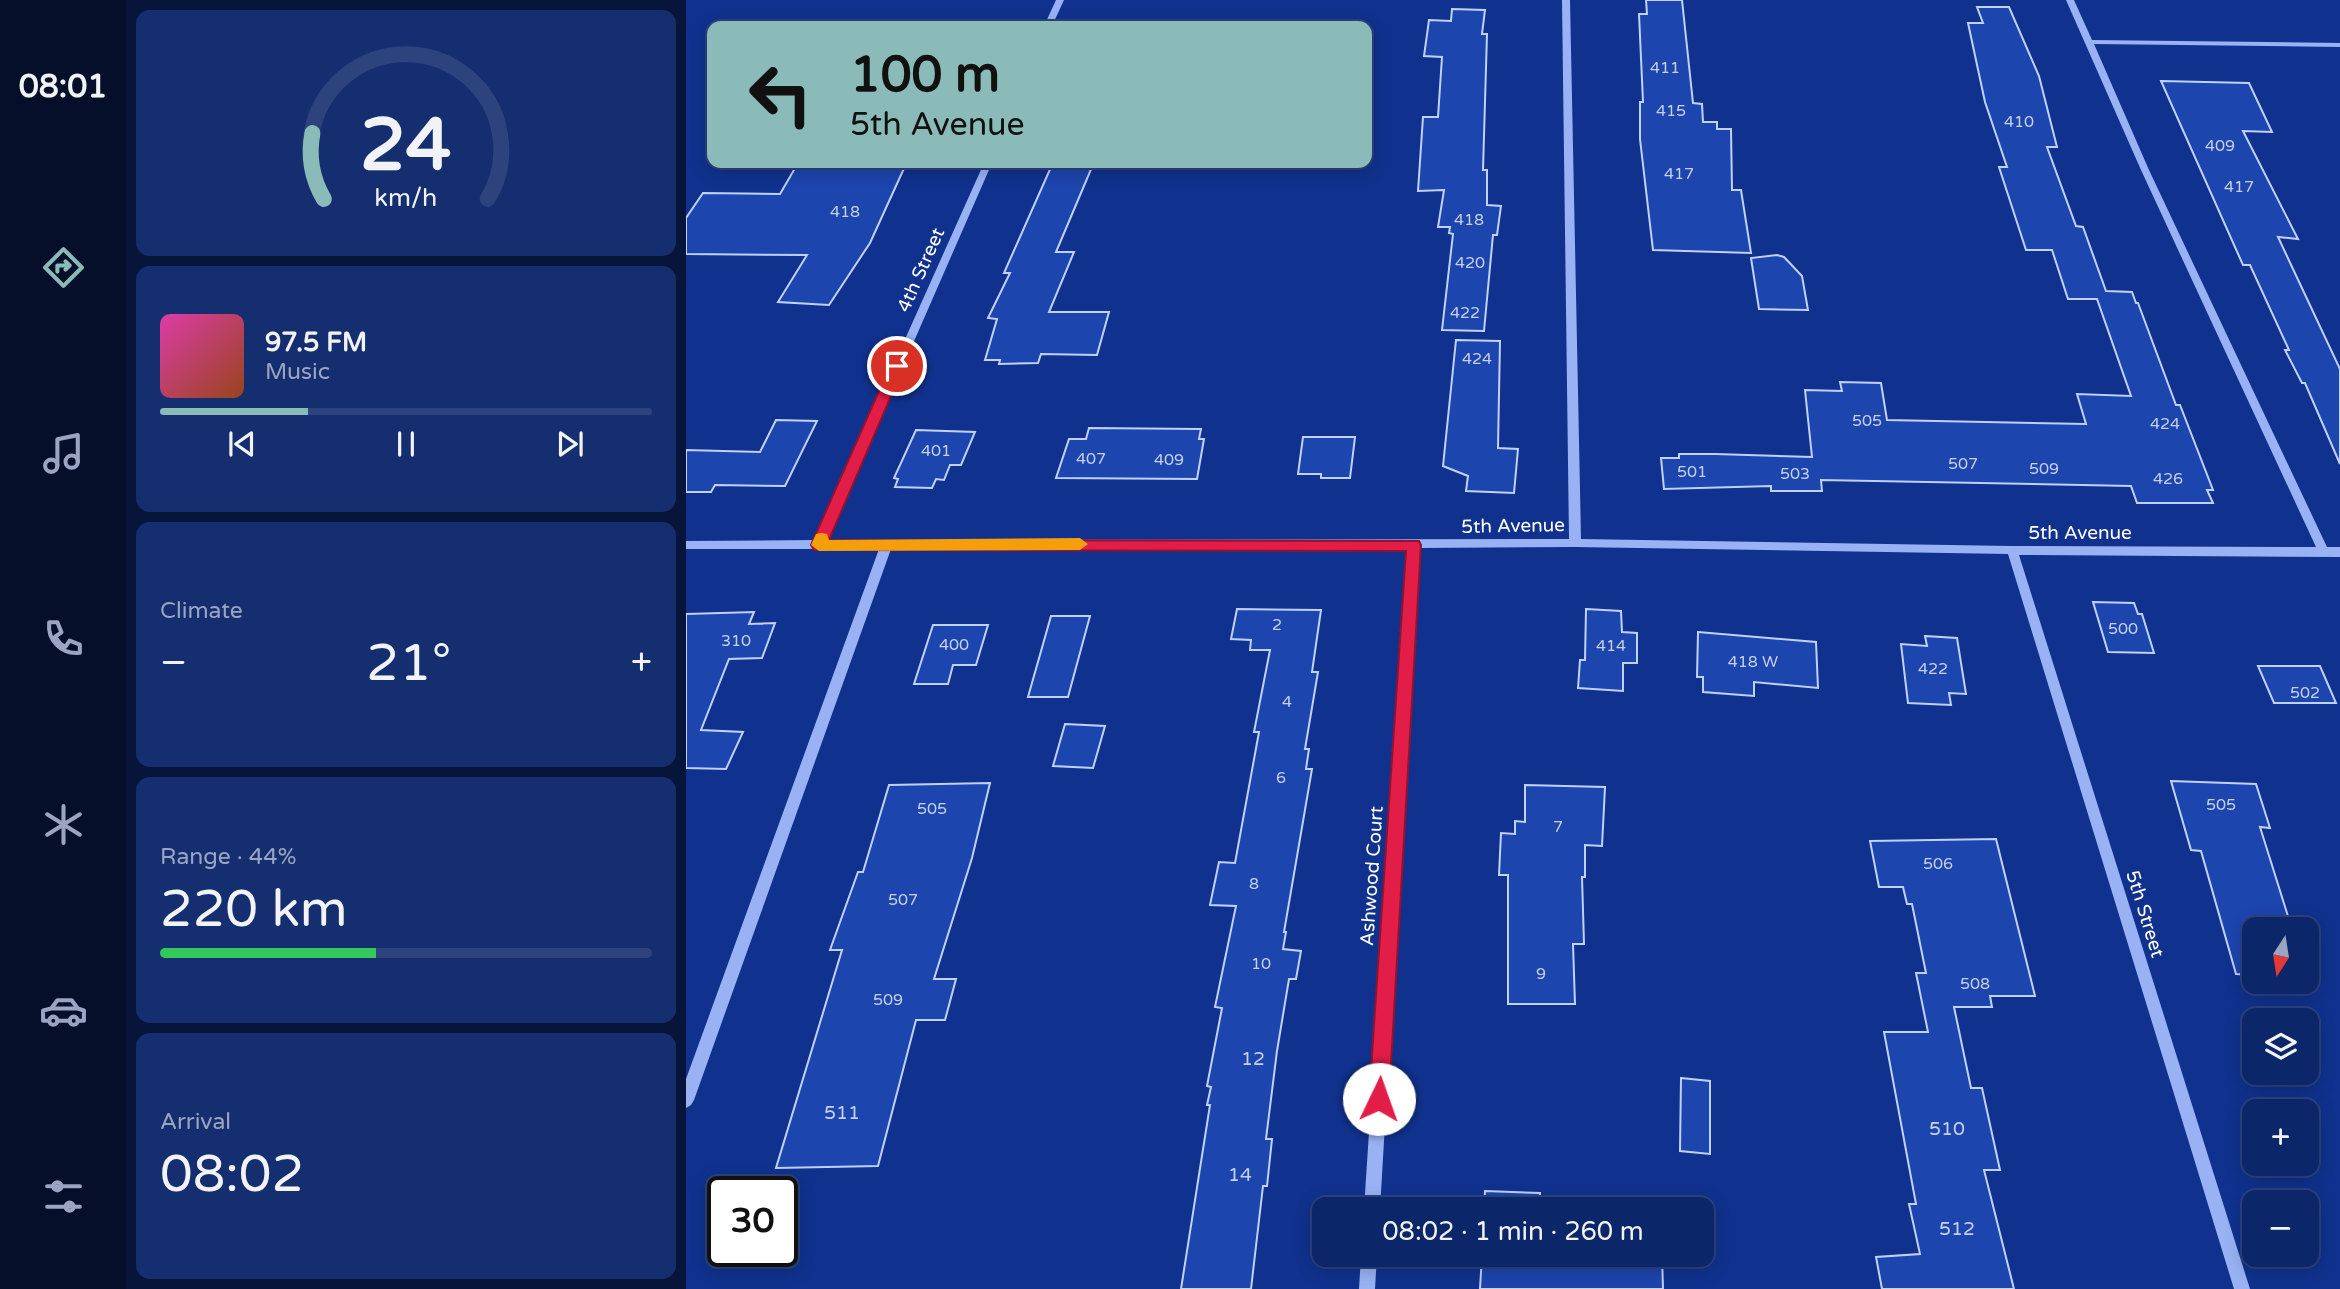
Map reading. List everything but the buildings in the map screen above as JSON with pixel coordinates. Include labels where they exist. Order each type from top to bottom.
[{"type":"street","points":[[1050,21],[1060,0]]},
{"type":"street","points":[[1566,0],[1575,543]]},
{"type":"street","points":[[2070,0],[2145,170],[2323,551]]},
{"type":"street","points":[[2090,42],[2340,45]]},
{"type":"street","name":"4th Street","points":[[819,545],[986,168]]},
{"type":"street","name":"5th Avenue","points":[[686,545],[1575,543],[2012,551],[2340,552]]},
{"type":"street","points":[[686,1100],[887,544]]},
{"type":"street","name":"Ashwood Court","points":[[1373,1197],[1413,545]]},
{"type":"street","name":"5th Street","points":[[2012,551],[2242,1289]]},
{"type":"street","points":[[1367,1289],[1368,1267]]},
{"type":"slow traffic","points":[[821,538],[819,545],[1080,544]]},
{"type":"route","points":[[897,366],[819,545],[1413,545],[1379,1099]]}]
